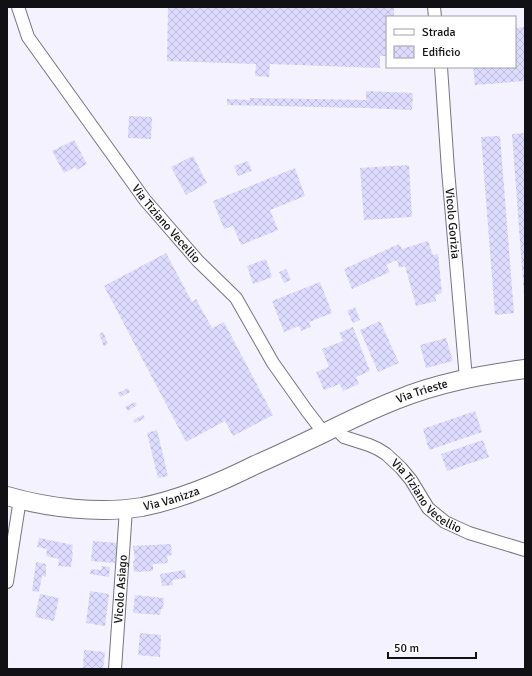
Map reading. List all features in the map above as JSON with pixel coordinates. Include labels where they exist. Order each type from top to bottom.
[{"type":"street","name":"Via Tiziano Vecellio","points":[[18,7],[28,37],[145,200],[198,261],[236,298],[273,363],[303,405],[330,430],[340,433],[344,437],[378,449],[393,459],[411,480],[428,508],[444,522],[469,533],[525,550]]},
{"type":"street","name":"Vicolo Gorizia","points":[[441,68],[448,170],[466,379]]},
{"type":"street","name":"Via Trieste","points":[[330,430],[396,400],[450,382],[525,369]]},
{"type":"street","name":"Via Vanizza","points":[[13,498],[38,504],[69,508],[108,510],[142,507],[177,498],[203,489],[330,430]]},
{"type":"street","points":[[7,582],[13,498]]},
{"type":"street","name":"Vicolo Asiago","points":[[115,669],[126,509]]},
{"type":"building","points":[[168,7],[394,7],[394,16],[386,16],[386,56],[380,56],[380,68],[270,64],[269,77],[255,76],[256,64],[167,61]]},
{"type":"building","points":[[525,27],[525,81],[475,85],[473,68],[516,68],[516,28]]},
{"type":"building","points":[[366,91],[413,93],[412,110],[227,105],[227,99],[250,100],[250,98],[366,100]]},
{"type":"building","points":[[129,116],[152,117],[151,139],[128,138]]},
{"type":"building","points":[[525,133],[525,295],[524,295],[512,134]]},
{"type":"building","points":[[500,136],[514,313],[495,315],[481,137]]},
{"type":"building","points":[[74,140],[87,164],[77,170],[75,167],[64,173],[52,151]]},
{"type":"building","points":[[193,156],[207,183],[186,195],[171,167]]},
{"type":"building","points":[[248,161],[252,171],[238,176],[234,166]]},
{"type":"building","points":[[409,165],[412,217],[364,220],[360,168]]},
{"type":"building","points":[[295,168],[305,196],[270,210],[278,230],[241,245],[233,226],[224,229],[213,201]]},
{"type":"building","points":[[428,241],[433,255],[438,254],[442,293],[435,295],[436,301],[416,306],[405,266],[399,268],[397,260],[386,265],[390,272],[352,289],[344,269],[399,244],[402,249]]},
{"type":"building","points":[[166,253],[192,302],[196,299],[212,328],[224,322],[273,415],[233,436],[225,421],[186,442],[104,286]]},
{"type":"building","points":[[266,259],[272,277],[253,284],[247,266]]},
{"type":"building","points":[[286,269],[291,280],[284,283],[279,272]]},
{"type":"building","points":[[320,282],[332,313],[309,322],[311,327],[301,331],[299,326],[284,332],[272,301]]},
{"type":"building","points":[[355,307],[360,320],[353,323],[347,311]]},
{"type":"building","points":[[380,321],[399,363],[378,372],[360,330]]},
{"type":"building","points":[[353,327],[370,371],[356,377],[359,384],[343,391],[340,384],[324,390],[316,372],[329,367],[322,349],[343,341],[339,333]]},
{"type":"building","points":[[103,332],[108,344],[104,346],[99,334]]},
{"type":"building","points":[[446,338],[453,361],[426,368],[420,345]]},
{"type":"building","points":[[128,388],[130,392],[120,397],[118,393]]},
{"type":"building","points":[[135,402],[137,405],[128,411],[125,407]]},
{"type":"building","points":[[475,411],[482,432],[429,450],[423,429]]},
{"type":"building","points":[[143,415],[145,418],[135,423],[133,420]]},
{"type":"building","points":[[157,430],[168,476],[158,478],[147,433]]},
{"type":"building","points":[[483,440],[489,457],[447,471],[441,454]]},
{"type":"building","points":[[39,538],[73,545],[71,567],[58,566],[59,559],[46,556],[47,549],[37,547]]},
{"type":"building","points":[[93,541],[117,543],[115,563],[91,561]]},
{"type":"building","points":[[171,544],[172,555],[167,556],[168,563],[153,564],[153,571],[134,572],[133,561],[135,560],[133,546]]},
{"type":"building","points":[[36,562],[46,564],[46,577],[42,576],[39,592],[32,591]]},
{"type":"building","points":[[102,566],[110,567],[109,577],[90,574],[91,569],[101,570]]},
{"type":"building","points":[[185,570],[186,578],[172,580],[173,585],[162,586],[160,574]]},
{"type":"building","points":[[90,591],[109,594],[105,626],[86,623]]},
{"type":"building","points":[[40,594],[59,598],[54,621],[35,617]]},
{"type":"building","points":[[135,595],[164,598],[163,609],[161,609],[160,615],[133,613]]},
{"type":"building","points":[[140,633],[161,635],[160,657],[138,655]]},
{"type":"building","points":[[84,650],[105,652],[103,669],[83,669]]}]
